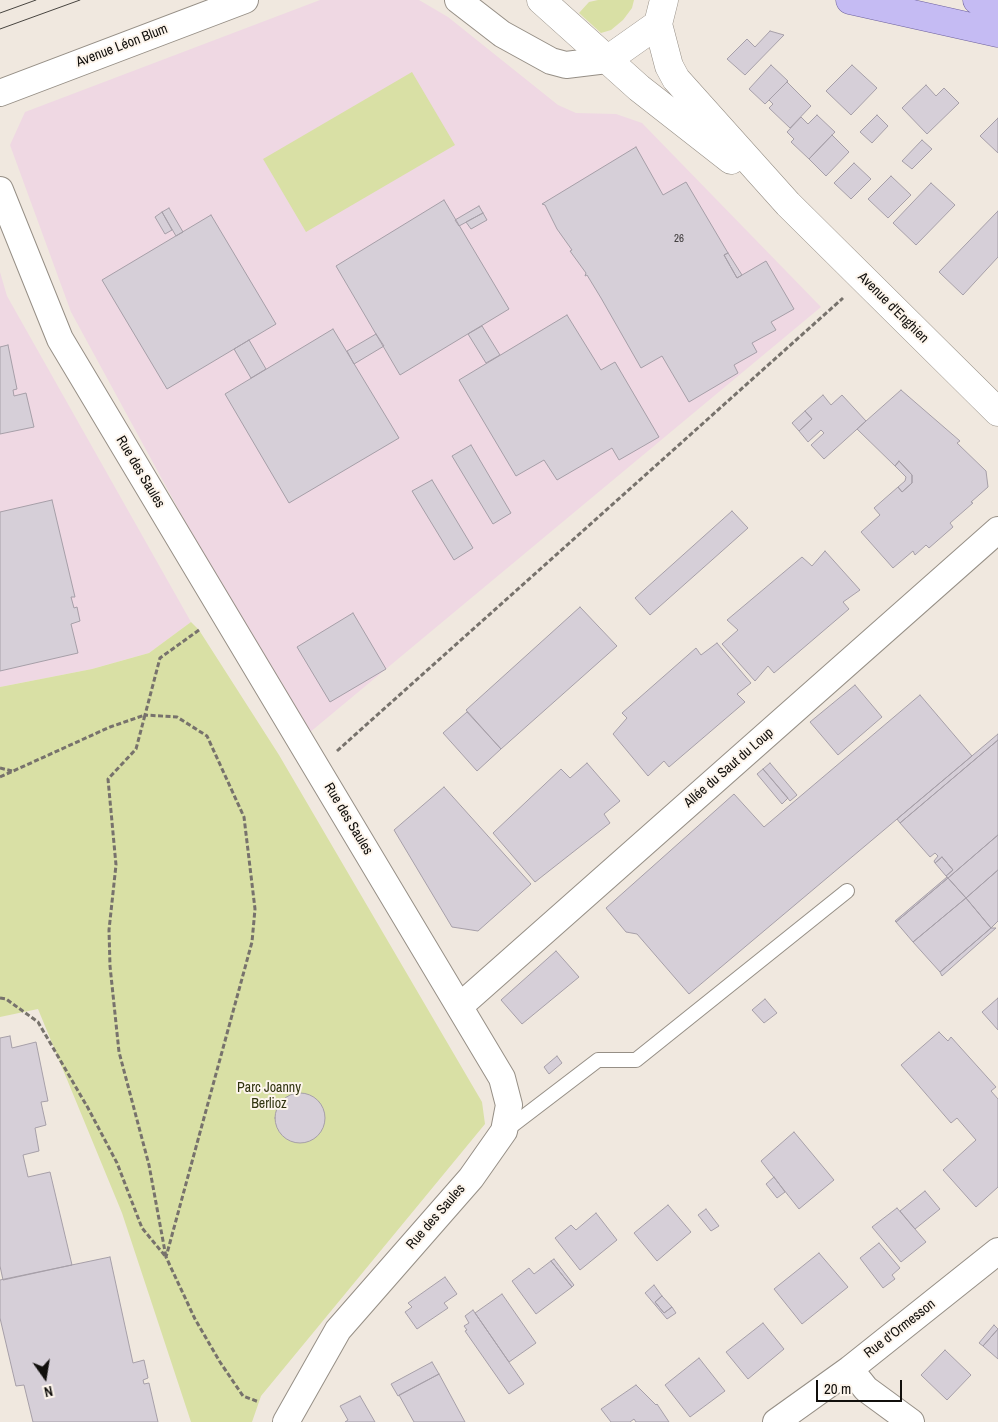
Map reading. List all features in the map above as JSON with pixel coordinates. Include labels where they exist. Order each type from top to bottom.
[{"type":"main road","name":"Avenue d'Enghien","points":[[541,0],[639,88],[788,204]]},
{"type":"main road","points":[[850,0],[998,33]]},
{"type":"main road","points":[[977,0],[998,6]]},
{"type":"main road","name":"Avenue d'Enghien","points":[[607,60],[661,12]]},
{"type":"main road","name":"Avenue d'Enghien","points":[[661,12],[669,66],[676,79],[788,204],[998,412]]},
{"type":"street","name":"Avenue Léon Blum","points":[[0,93],[245,0]]},
{"type":"street","points":[[458,0],[502,34],[551,61],[566,65],[607,60]]},
{"type":"street","name":"Rue des Saules","points":[[0,190],[60,339],[460,1006],[502,1078],[509,1105],[504,1131],[470,1178],[338,1330],[286,1422]]},
{"type":"street","name":"Allée du Saut du Loup","points":[[460,1006],[998,530]]},
{"type":"street","name":"Rue d'Ormesson","points":[[776,1422],[850,1369],[998,1251]]},
{"type":"street","points":[[850,1369],[866,1389],[911,1422]]},
{"type":"lane","points":[[504,1131],[598,1060],[636,1060],[847,891]]},
{"type":"path","points":[[318,769],[844,297],[862,278]]},
{"type":"path","points":[[199,630],[160,658],[136,749],[108,779],[116,865],[109,930],[110,966],[119,1052],[149,1165],[166,1257],[194,1319],[220,1362],[243,1396],[259,1402]]},
{"type":"path","points":[[0,777],[110,727],[146,715],[177,717],[207,736],[244,817],[256,910],[252,942],[166,1257]]},
{"type":"path","points":[[0,768],[12,771]]},
{"type":"path","points":[[0,998],[6,999],[38,1022],[88,1108],[117,1163],[142,1228],[166,1257]]},
{"type":"shaded area","points":[[320,0],[419,0],[448,17],[558,105],[576,113],[616,114],[642,123],[821,307],[303,738],[71,312],[10,145],[25,112]]},
{"type":"shaded area","points":[[0,272],[7,296],[191,622],[149,653],[92,669],[0,687]]},
{"type":"green space","points":[[598,0],[634,0],[632,8],[623,20],[611,30],[601,33],[579,13],[589,2]]},
{"type":"green space","points":[[412,72],[455,145],[306,232],[263,159]]},
{"type":"green space","name":"Parc Joanny Berlioz","points":[[191,622],[199,630],[279,755],[482,1102],[485,1124],[261,1396],[252,1422],[191,1422],[122,1213],[38,1009],[0,1017],[0,687],[92,669],[149,653]]},
{"type":"building","points":[[770,31],[784,35],[745,75],[727,59],[747,39],[755,47]]},
{"type":"building","points":[[771,65],[788,81],[765,104],[749,89]]},
{"type":"building","points":[[852,65],[877,88],[851,115],[826,91]]},
{"type":"building","points":[[787,82],[811,106],[790,128],[769,108],[773,104],[769,100]]},
{"type":"building","points":[[926,85],[936,96],[944,88],[959,103],[927,134],[902,108]]},
{"type":"building","points":[[817,115],[835,132],[809,159],[791,142],[794,139],[787,132],[801,117],[808,124]]},
{"type":"building","points":[[877,115],[888,126],[872,143],[860,132]]},
{"type":"building","points":[[998,118],[998,153],[980,136]]},
{"type":"building","points":[[832,135],[849,152],[826,176],[809,159]]},
{"type":"building","points":[[922,140],[932,149],[912,169],[902,161]]},
{"type":"building","points":[[636,147],[663,195],[686,182],[728,253],[724,255],[737,278],[766,261],[794,309],[771,322],[776,330],[752,343],[757,352],[734,365],[738,373],[689,402],[662,356],[641,368],[587,275],[585,276],[586,273],[557,229],[545,205],[542,204]]},
{"type":"building","points":[[854,163],[871,179],[851,199],[834,183]]},
{"type":"building","points":[[891,176],[911,195],[888,218],[868,199]]},
{"type":"building","points":[[931,183],[955,205],[916,245],[893,223]]},
{"type":"building","points":[[444,200],[509,309],[400,375],[336,266]]},
{"type":"building","points":[[479,206],[483,213],[459,226],[455,220]]},
{"type":"building","points":[[169,208],[183,232],[176,236],[162,212]]},
{"type":"building","points":[[998,211],[998,257],[963,295],[939,272]]},
{"type":"building","points":[[162,212],[172,230],[165,234],[155,217]]},
{"type":"building","points":[[483,213],[487,220],[471,229],[466,222]]},
{"type":"building","points":[[211,215],[276,324],[167,389],[102,280]]},
{"type":"building","points":[[728,253],[742,275],[737,278],[724,255]]},
{"type":"building","points":[[567,315],[601,370],[615,362],[659,437],[619,460],[612,448],[557,480],[544,460],[516,476],[459,380]]},
{"type":"building","points":[[482,326],[500,355],[486,363],[468,334]]},
{"type":"building","points":[[333,329],[399,438],[289,503],[225,394]]},
{"type":"building","points":[[376,334],[384,346],[354,364],[347,351]]},
{"type":"building","points":[[249,340],[266,369],[251,378],[234,349]]},
{"type":"building","points":[[8,345],[17,389],[13,390],[14,396],[26,393],[34,427],[0,434],[0,347]]},
{"type":"building","points":[[901,390],[960,441],[957,443],[986,471],[988,487],[950,523],[953,527],[929,548],[926,545],[915,555],[913,551],[893,568],[861,532],[880,515],[874,508],[898,487],[902,492],[912,483],[912,475],[899,461],[895,466],[857,429]]},
{"type":"building","points":[[823,395],[831,405],[842,395],[866,421],[824,459],[811,445],[824,433],[821,430],[808,442],[799,431],[812,419],[805,411]]},
{"type":"building","points":[[805,411],[812,419],[799,431],[792,423]]},
{"type":"building","points":[[471,445],[511,513],[493,524],[452,456]]},
{"type":"building","points":[[899,461],[912,475],[912,483],[902,492],[898,487],[905,481],[906,477],[895,466]]},
{"type":"building","points":[[432,480],[473,548],[454,560],[412,491]]},
{"type":"building","points":[[52,500],[75,597],[71,597],[74,608],[77,607],[80,621],[71,624],[78,653],[0,671],[0,512]]},
{"type":"building","points":[[732,511],[748,528],[650,615],[635,598]]},
{"type":"building","points":[[825,551],[860,590],[843,602],[849,609],[774,673],[768,666],[755,681],[722,644],[738,630],[727,620],[802,557],[812,566]]},
{"type":"building","points":[[580,607],[617,646],[501,749],[466,710]]},
{"type":"building","points":[[353,613],[386,669],[330,702],[297,647]]},
{"type":"building","points":[[717,643],[751,683],[737,694],[745,702],[669,767],[664,761],[648,776],[613,734],[627,718],[622,713],[696,648],[701,655]]},
{"type":"building","points":[[855,685],[882,717],[838,755],[810,722]]},
{"type":"building","points":[[920,695],[972,756],[689,994],[637,934],[626,932],[606,908],[734,794],[764,827]]},
{"type":"building","points":[[467,712],[501,749],[477,771],[443,733]]},
{"type":"building","points":[[998,734],[998,740],[900,823],[897,819]]},
{"type":"building","points":[[998,740],[998,835],[948,878],[946,876],[953,870],[942,857],[935,863],[934,861],[938,856],[935,853],[930,857],[900,823]]},
{"type":"building","points":[[587,763],[620,801],[604,814],[610,823],[535,882],[493,833],[561,769],[570,778]]},
{"type":"building","points":[[770,763],[797,795],[790,801],[763,769]]},
{"type":"building","points":[[763,769],[788,798],[782,804],[757,774]]},
{"type":"building","points":[[444,787],[531,884],[478,931],[452,927],[394,830]]},
{"type":"building","points":[[998,835],[998,870],[966,898],[948,878]]},
{"type":"building","points":[[942,857],[953,870],[946,876],[935,863]]},
{"type":"building","points":[[998,870],[998,921],[991,928],[966,898]]},
{"type":"building","points":[[947,877],[948,878],[895,921]]},
{"type":"building","points":[[948,878],[966,898],[913,942],[896,922]]},
{"type":"building","points":[[966,898],[991,928],[940,972],[913,942]]},
{"type":"building","points":[[991,928],[996,928],[942,976],[940,972]]},
{"type":"building","points":[[556,951],[579,977],[522,1024],[501,1000]]},
{"type":"building","points":[[998,998],[998,1030],[982,1012]]},
{"type":"building","points":[[765,999],[777,1013],[764,1023],[752,1010]]},
{"type":"building","points":[[939,1032],[948,1041],[951,1037],[996,1087],[991,1091],[998,1099],[998,1187],[976,1207],[943,1170],[976,1140],[957,1118],[951,1123],[901,1065]]},
{"type":"building","points":[[10,1036],[12,1048],[36,1042],[48,1101],[41,1102],[46,1125],[35,1128],[39,1151],[23,1155],[28,1177],[50,1172],[72,1265],[3,1280],[0,1266],[0,1038]]},
{"type":"building","points":[[557,1056],[562,1063],[549,1074],[544,1067]]},
{"type":"building","points":[[295,1093],[305,1093],[318,1100],[325,1113],[325,1123],[318,1136],[305,1143],[295,1143],[286,1139],[279,1132],[275,1123],[275,1113],[279,1104],[286,1097]]},
{"type":"building","points":[[794,1132],[834,1180],[799,1209],[761,1161]]},
{"type":"building","points":[[774,1177],[785,1192],[777,1198],[766,1184]]},
{"type":"building","points":[[925,1191],[940,1209],[915,1229],[900,1211]]},
{"type":"building","points":[[668,1205],[691,1232],[657,1261],[634,1233]]},
{"type":"building","points":[[897,1208],[926,1242],[901,1262],[872,1227]]},
{"type":"building","points":[[706,1209],[719,1226],[711,1231],[698,1215]]},
{"type":"building","points":[[596,1213],[617,1240],[580,1270],[555,1238],[571,1225],[576,1230]]},
{"type":"building","points":[[879,1243],[900,1268],[892,1275],[895,1279],[883,1288],[860,1258]]},
{"type":"building","points":[[819,1253],[848,1287],[802,1324],[774,1289]]},
{"type":"building","points":[[110,1257],[133,1363],[144,1360],[148,1378],[143,1380],[144,1384],[149,1383],[158,1422],[33,1422],[24,1385],[16,1386],[0,1318],[0,1280]]},
{"type":"building","points":[[554,1259],[574,1285],[572,1287],[551,1261]]},
{"type":"building","points":[[551,1261],[572,1287],[536,1314],[512,1281],[529,1268],[534,1274]]},
{"type":"building","points":[[445,1277],[457,1294],[444,1303],[448,1308],[417,1329],[405,1312],[412,1307],[408,1303]]},
{"type":"building","points":[[654,1285],[662,1296],[655,1302],[664,1313],[672,1307],[676,1313],[667,1319],[645,1293]]},
{"type":"building","points":[[502,1294],[536,1343],[509,1362],[475,1313]]},
{"type":"building","points":[[662,1296],[672,1307],[664,1313],[655,1302]]},
{"type":"building","points":[[473,1310],[524,1384],[509,1394],[465,1331],[467,1330],[464,1326],[469,1323],[465,1316]]},
{"type":"building","points":[[763,1323],[784,1349],[748,1379],[726,1352]]},
{"type":"building","points":[[994,1325],[998,1329],[983,1346],[979,1343]]},
{"type":"building","points":[[998,1329],[998,1359],[983,1346]]},
{"type":"building","points":[[945,1350],[971,1375],[947,1400],[921,1375]]},
{"type":"building","points":[[699,1358],[725,1391],[690,1417],[665,1385]]},
{"type":"building","points":[[432,1362],[439,1374],[398,1396],[391,1384]]},
{"type":"building","points":[[439,1374],[465,1422],[414,1422],[399,1395]]},
{"type":"building","points":[[636,1385],[657,1404],[669,1422],[636,1422],[634,1419],[630,1422],[611,1422],[601,1409]]},
{"type":"building","points":[[360,1396],[375,1422],[345,1422],[348,1420],[340,1406]]},
{"type":"tram line","points":[[0,13],[36,0]]},
{"type":"tram line","points":[[0,29],[80,0]]}]
